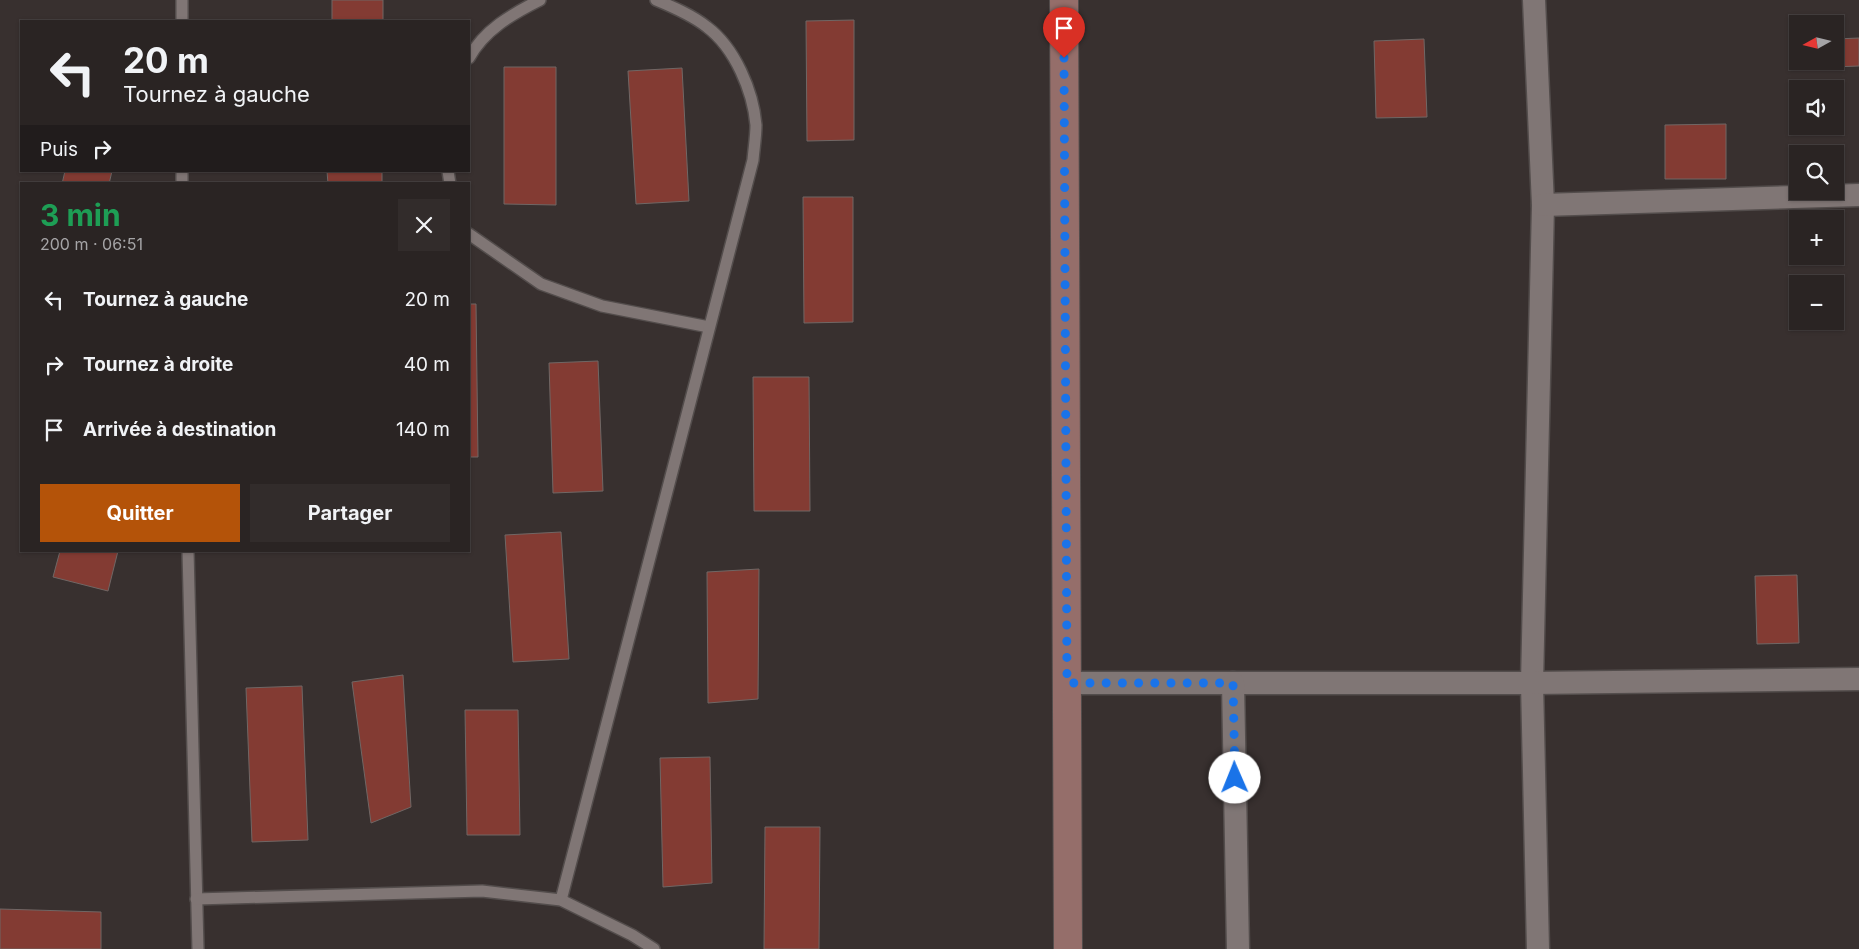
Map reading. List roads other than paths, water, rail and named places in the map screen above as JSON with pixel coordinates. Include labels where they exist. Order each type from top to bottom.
[{"type":"street","points":[[1064,0],[1068,949]]},
{"type":"street","points":[[1534,0],[1543,205],[1532,683],[1538,949]]},
{"type":"street","points":[[1543,205],[1859,195]]},
{"type":"street","points":[[1067,683],[1532,683],[1859,679]]},
{"type":"street","points":[[1233,683],[1238,949]]},
{"type":"lane","points":[[182,0],[182,20]]},
{"type":"lane","points":[[470,56],[476,45],[509,16],[540,0]]},
{"type":"lane","points":[[561,900],[753,160],[756,126],[750,91],[734,57],[708,28],[676,9],[656,0]]},
{"type":"lane","points":[[470,235],[541,284],[602,306],[709,326]]},
{"type":"lane","points":[[188,552],[198,949]]},
{"type":"lane","points":[[196,899],[482,891],[561,900],[632,935],[654,949]]}]
